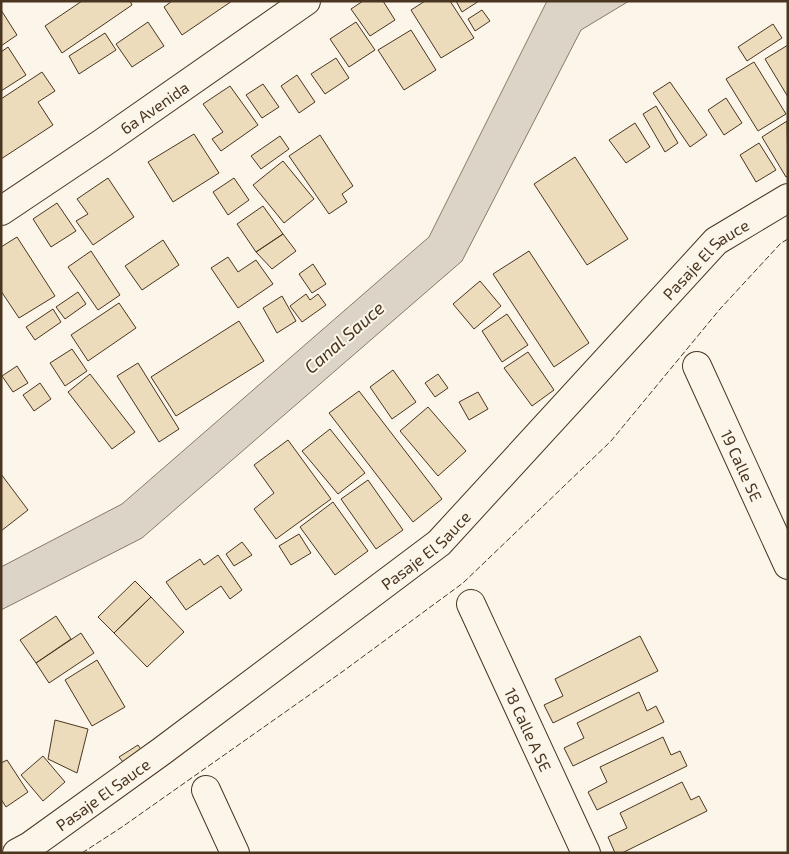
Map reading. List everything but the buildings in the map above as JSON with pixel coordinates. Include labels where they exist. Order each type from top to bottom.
[{"type":"street","name":"6a Avenida","points":[[1,210],[102,144],[306,1]]},
{"type":"street","name":"Pasaje El Sauce","points":[[17,853],[30,846],[162,752],[439,544],[716,241],[788,198]]},
{"type":"street","name":"19 Calle SE","points":[[697,366],[788,565]]},
{"type":"street","name":"18 Calle A SE","points":[[471,604],[586,853]]},
{"type":"street","points":[[206,790],[235,853]]},
{"type":"water","name":"Canal Sauce","points":[[547,1],[629,1],[581,30],[462,261],[142,538],[1,610],[1,567],[122,504],[429,237]]},
{"type":"fence","points":[[82,853],[122,827],[342,672],[463,583],[611,441],[720,309],[781,243],[788,239]]}]
